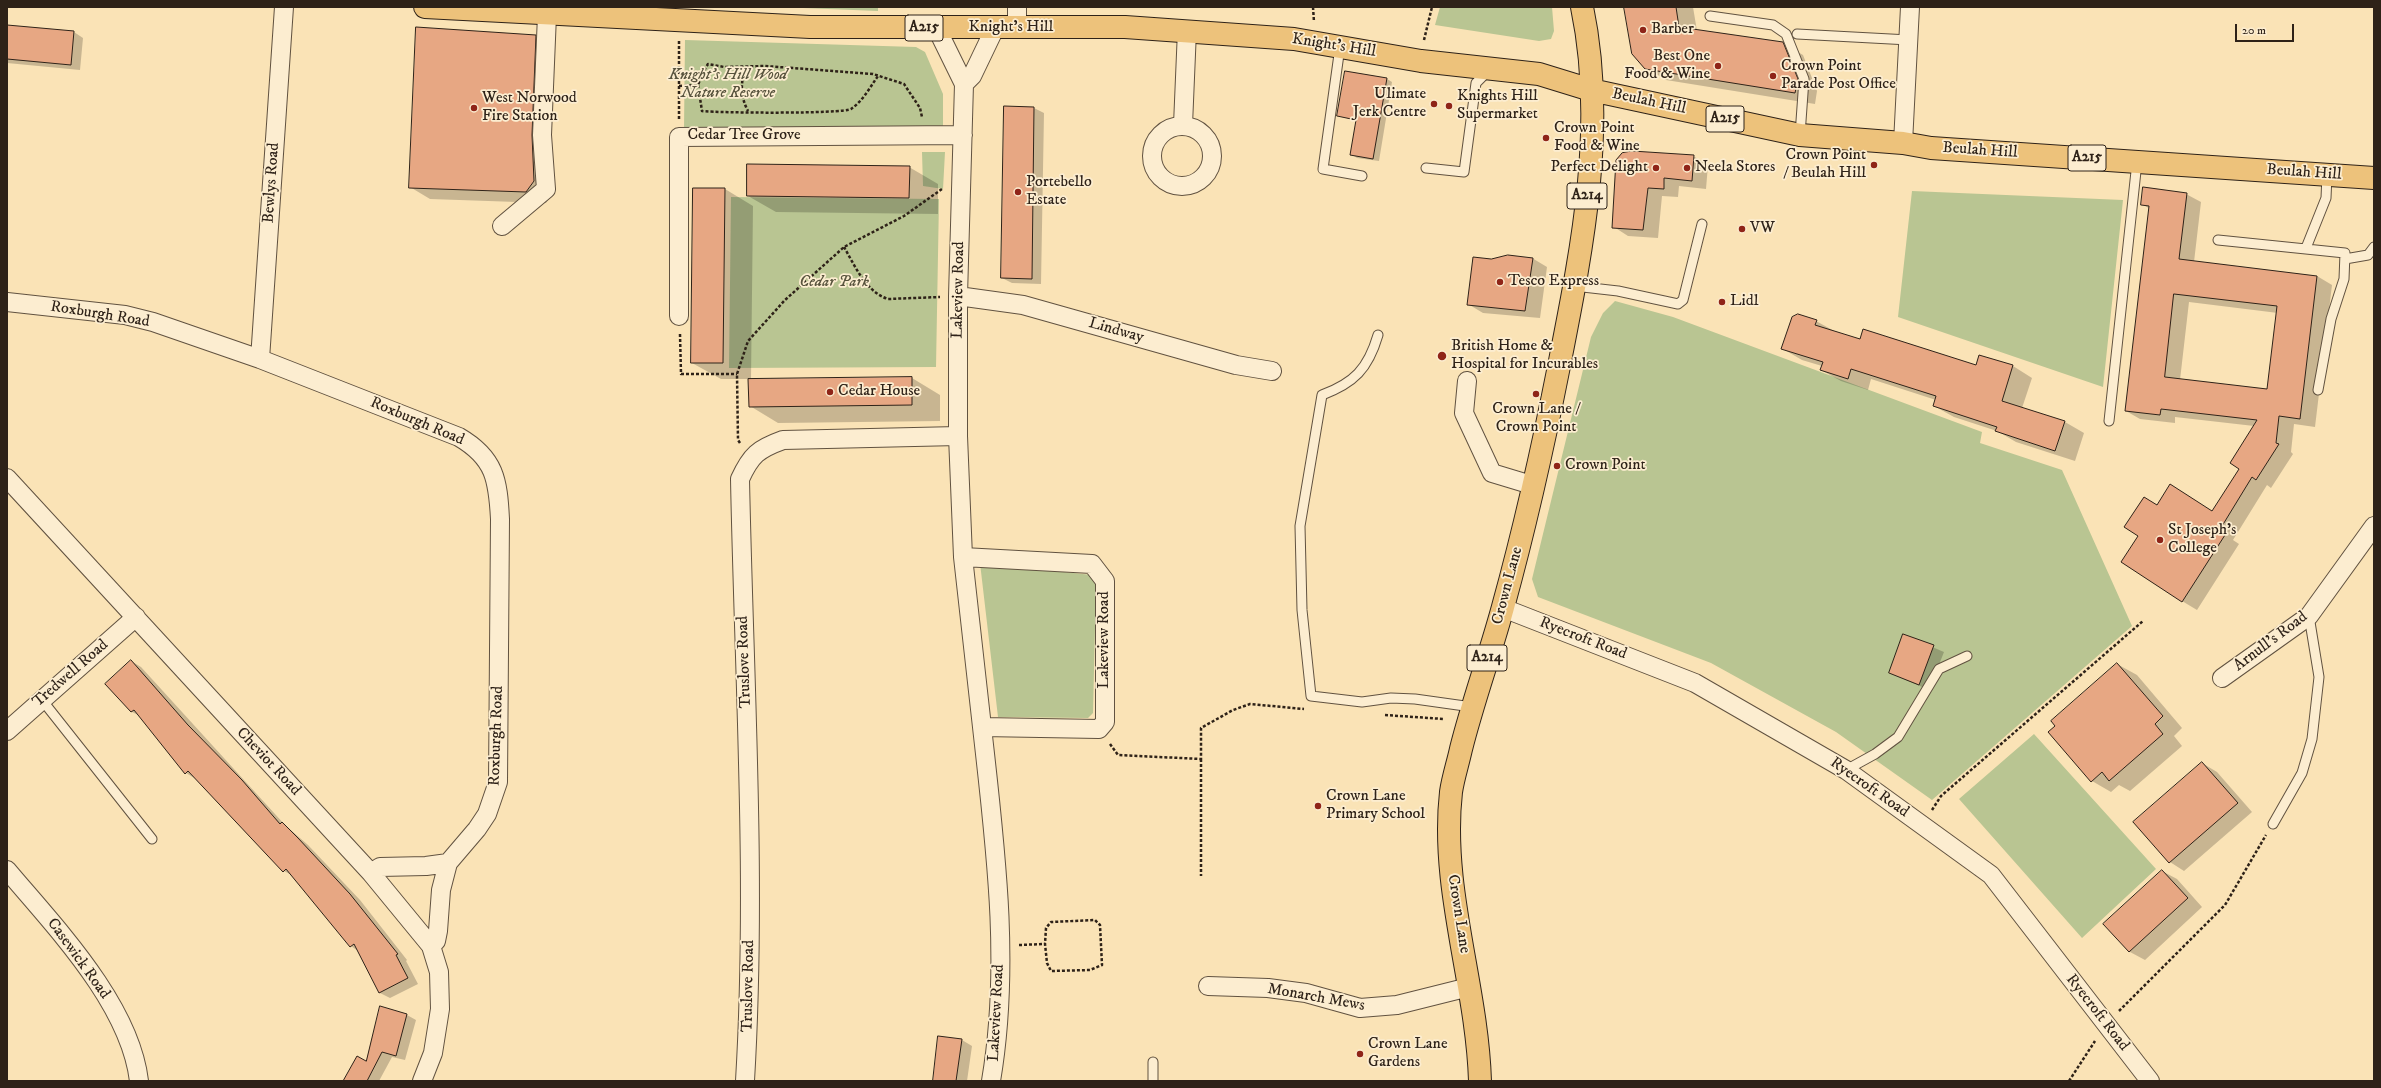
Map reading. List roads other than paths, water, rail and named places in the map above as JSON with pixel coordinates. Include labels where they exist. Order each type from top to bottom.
[{"type":"main road","name":"Knight's Hill","points":[[425,7],[547,15],[612,13],[810,28],[996,28],[1017,17],[1125,27],[1187,30],[1294,39],[1421,60],[1492,67],[1539,74],[1591,90]]},
{"type":"main road","name":"A214","points":[[1582,7],[1587,34],[1591,90]]},
{"type":"main road","name":"Beulah Hill","points":[[1591,90],[1800,135],[1903,143],[1930,148],[2374,178]]},
{"type":"main road","name":"Crown Lane","points":[[1480,1081],[1469,987],[1451,868],[1449,834],[1451,790],[1472,707],[1503,608],[1535,486],[1574,286],[1591,166],[1591,90]]},
{"type":"street","name":"Bewlys Road","points":[[260,359],[284,7]]},
{"type":"street","points":[[1903,143],[1910,7]]},
{"type":"street","points":[[502,226],[546,189],[542,135],[547,15]]},
{"type":"street","name":"Lakeview Road","points":[[937,28],[964,84],[963,135],[952,297],[963,557],[995,840],[1000,945],[998,1040],[991,1081]]},
{"type":"street","points":[[964,84],[972,76],[996,28]]},
{"type":"street","points":[[1182,125],[1187,30]]},
{"type":"street","name":"Cedar Tree Grove","points":[[679,316],[679,137],[963,135]]},
{"type":"street","name":"Lindway","points":[[952,297],[986,298],[1023,305],[1236,365],[1272,371]]},
{"type":"street","name":"Roxburgh Road","points":[[7,302],[125,315],[190,334],[260,359],[459,437],[478,450],[492,468],[499,488],[500,518],[498,782],[487,814],[448,863],[441,890],[438,932],[436,941],[431,946]]},
{"type":"street","points":[[1467,381],[1464,413],[1492,473],[1535,486]]},
{"type":"street","name":"Truslove Road","points":[[745,1081],[748,1035],[751,845],[740,479],[750,459],[765,446],[783,440],[958,436]]},
{"type":"street","name":"Cheviot Road","points":[[7,478],[371,873],[431,946],[439,972],[440,1009],[433,1053],[422,1081]]},
{"type":"street","name":"Arnull's Road","points":[[2222,678],[2309,616],[2374,526]]},
{"type":"street","name":"Lakeview Road","points":[[963,557],[1092,564],[1105,581],[1105,722],[1099,729],[982,727]]},
{"type":"street","name":"Ryecroft Road","points":[[1503,608],[1695,683],[1846,770],[1991,875],[2105,1026],[2150,1081]]},
{"type":"street","name":"Tredwell Road","points":[[7,731],[136,617]]},
{"type":"street","points":[[371,873],[380,867],[448,863]]},
{"type":"street","name":"Casewick Road","points":[[7,870],[77,953],[103,991],[124,1030],[139,1081]]},
{"type":"street","name":"Monarch Mews","points":[[1208,986],[1268,988],[1306,993],[1360,1008],[1397,1005],[1469,987]]},
{"type":"lane","points":[[1710,16],[1773,25],[1786,34],[1804,79],[1800,135]]},
{"type":"lane","points":[[1796,34],[1909,40]]},
{"type":"lane","points":[[1340,46],[1323,169],[1362,176]]},
{"type":"lane","points":[[1426,168],[1464,172],[1476,83],[1492,67]]},
{"type":"lane","points":[[2109,421],[2137,162]]},
{"type":"lane","points":[[2306,248],[2326,198],[2327,175]]},
{"type":"lane","points":[[1574,286],[1618,291],[1678,304],[1684,300],[1702,224]]},
{"type":"lane","points":[[2218,240],[2345,253],[2344,279],[2332,319],[2318,390]]},
{"type":"lane","points":[[2345,259],[2368,254],[2374,247]]},
{"type":"lane","points":[[1378,335],[1373,352],[1360,371],[1344,386],[1322,395],[1300,526],[1302,610],[1311,696],[1362,702],[1391,698],[1415,699],[1472,707]]},
{"type":"lane","points":[[2273,824],[2302,773],[2312,739],[2319,677],[2309,616]]},
{"type":"lane","points":[[1846,770],[1875,754],[1898,737],[1939,669],[1967,656]]},
{"type":"lane","points":[[42,700],[152,839]]},
{"type":"lane","points":[[1153,1062],[1153,1081]]},
{"type":"place","name":"Barber","points":[[1643,30]]},
{"type":"place","name":"Best One Food & Wine","points":[[1718,66]]},
{"type":"place","name":"Crown Point Parade Post Office","points":[[1773,76]]},
{"type":"place","name":"Ulimate Jerk Centre","points":[[1434,104]]},
{"type":"place","name":"Knights Hill Supermarket","points":[[1449,106]]},
{"type":"place","name":"West Norwood Fire Station","points":[[474,108]]},
{"type":"place","name":"Crown Point Food & Wine","points":[[1546,138]]},
{"type":"place","name":"Crown Point / Beulah Hill","points":[[1874,165]]},
{"type":"place","name":"Perfect Delight","points":[[1656,168]]},
{"type":"place","name":"Neela Stores","points":[[1687,168]]},
{"type":"place","name":"Portebello Estate","points":[[1018,192]]},
{"type":"place","name":"VW","points":[[1742,229]]},
{"type":"place","name":"Tesco Express","points":[[1500,282]]},
{"type":"place","name":"Lidl","points":[[1722,302]]},
{"type":"place","name":"British Home & Hospital for Incurables","points":[[1442,356]]},
{"type":"place","name":"Cedar House","points":[[830,392]]},
{"type":"place","name":"Crown Lane / Crown Point","points":[[1536,394]]},
{"type":"place","name":"Crown Point","points":[[1557,466]]},
{"type":"place","name":"St Joseph's College","points":[[2160,540]]},
{"type":"place","name":"Crown Lane Primary School","points":[[1318,806]]},
{"type":"place","name":"Crown Lane Gardens","points":[[1360,1054]]},
{"type":"park label","name":"Knight's Hill Wood Nature Reserve","points":[[728,85]]},
{"type":"park label","name":"Cedar Park","points":[[834,283]]}]
